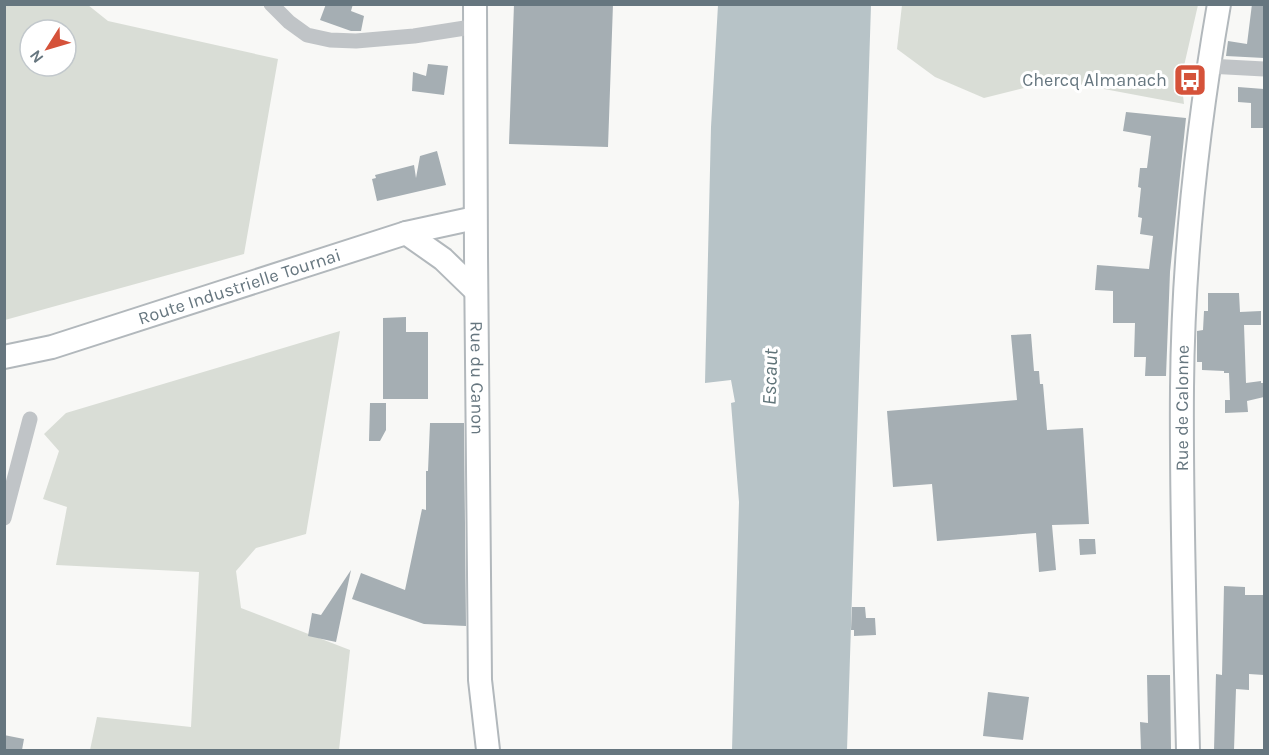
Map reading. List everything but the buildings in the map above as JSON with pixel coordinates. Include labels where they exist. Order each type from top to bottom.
[{"type":"main road","name":"Rue du Canon","points":[[475,4],[480,680],[488,750]]},
{"type":"main road","name":"Rue de Calonne","points":[[1188,750],[1182,387],[1189,234],[1208,66],[1219,4]]},
{"type":"main road","name":"Route Industrielle Tournai","points":[[4,357],[52,347],[406,232],[475,218]]},
{"type":"main road","points":[[406,232],[443,259],[476,291]]},
{"type":"street","points":[[271,4],[289,22],[307,35],[330,40],[356,41],[475,29]]},
{"type":"street","points":[[1208,66],[1264,69]]},
{"type":"street","points":[[4,518],[30,419]]},
{"type":"shaded area","points":[[5,4],[88,5],[108,21],[278,59],[244,254],[5,320]]},
{"type":"shaded area","points":[[902,5],[1198,5],[1181,79],[1184,104],[1056,80],[984,98],[935,77],[897,49]]},
{"type":"shaded area","points":[[340,331],[306,534],[256,548],[236,571],[241,608],[350,650],[339,750],[90,750],[97,717],[191,727],[199,572],[56,565],[67,507],[43,499],[59,451],[44,434],[66,413]]},
{"type":"water","name":"Escaut","points":[[718,5],[871,5],[847,750],[732,750],[739,502],[731,403],[735,402],[731,380],[705,383],[711,127]]},
{"type":"place","name":"Chercq Almanach","points":[[1190,80]]}]
